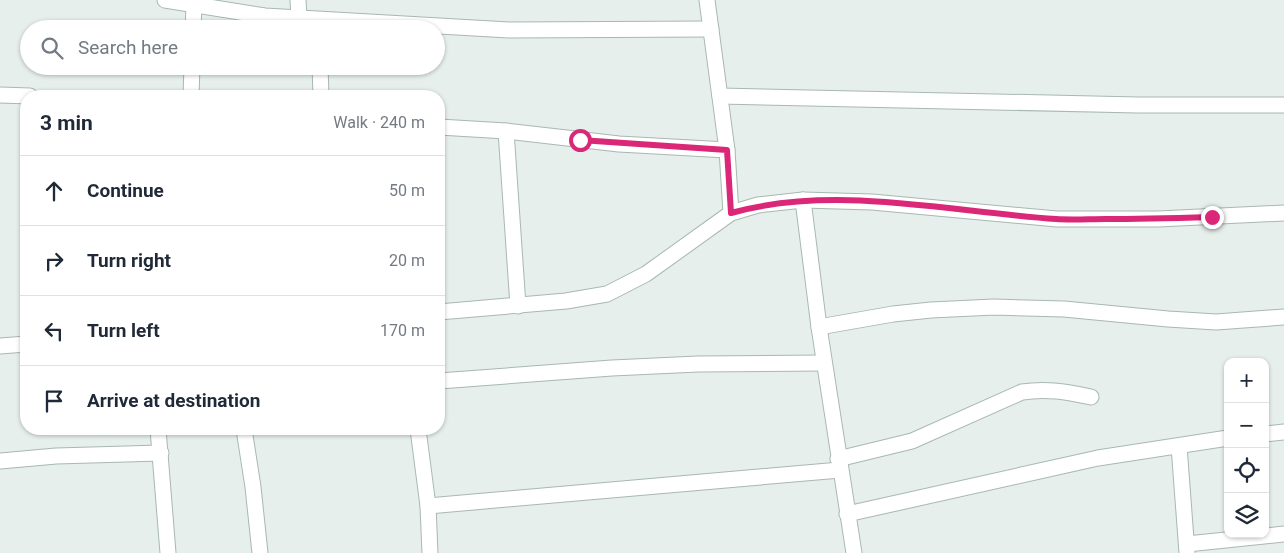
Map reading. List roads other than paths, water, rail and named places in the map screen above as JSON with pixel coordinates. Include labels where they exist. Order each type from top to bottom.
[{"type":"street","points":[[165,0],[265,16],[306,20]]},
{"type":"street","points":[[298,0],[300,18]]},
{"type":"street","points":[[707,0],[727,150],[731,213]]},
{"type":"street","points":[[193,20],[194,5]]},
{"type":"street","points":[[445,28],[508,30],[711,29]]},
{"type":"street","points":[[191,90],[192,75]]},
{"type":"street","points":[[320,75],[321,90]]},
{"type":"street","points":[[0,95],[20,96]]},
{"type":"street","points":[[720,96],[1138,105],[1284,106]]},
{"type":"street","points":[[445,127],[506,131],[619,144],[727,150]]},
{"type":"street","points":[[506,131],[518,306]]},
{"type":"street","points":[[445,312],[566,302],[607,294],[646,274],[731,213],[758,205],[803,200],[872,202],[1057,219],[1158,219],[1284,213]]},
{"type":"street","points":[[803,200],[824,363],[854,553]]},
{"type":"street","points":[[819,327],[902,313],[994,307],[1064,309],[1216,322],[1284,317]]},
{"type":"street","points":[[0,346],[20,344]]},
{"type":"street","points":[[445,381],[612,368],[698,364],[824,363]]},
{"type":"street","points":[[428,506],[839,464],[912,441],[1022,392],[1040,389],[1091,397]]},
{"type":"street","points":[[1269,434],[1284,432]]},
{"type":"street","points":[[159,435],[168,553]]},
{"type":"street","points":[[245,435],[260,553]]},
{"type":"street","points":[[419,435],[428,506],[430,553]]},
{"type":"street","points":[[847,514],[1098,458],[1224,439]]},
{"type":"street","points":[[1179,446],[1187,548],[1284,534]]},
{"type":"street","points":[[0,461],[56,456],[161,453]]}]
